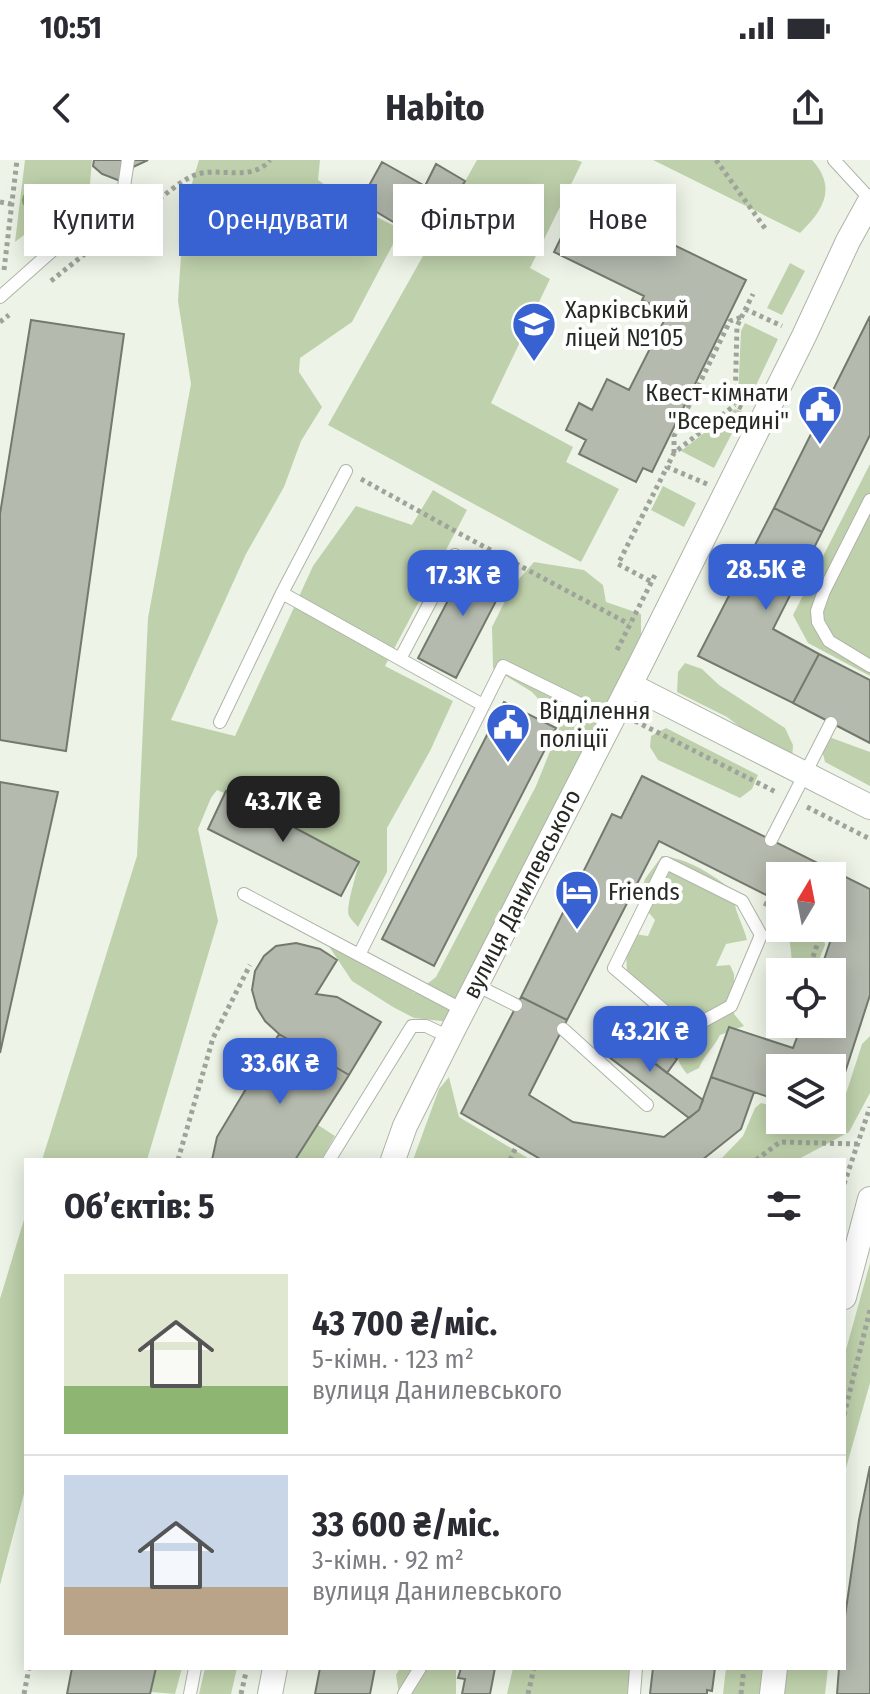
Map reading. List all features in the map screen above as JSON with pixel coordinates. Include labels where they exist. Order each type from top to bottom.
[{"type":"street","name":"вулиця Данилевського","points":[[394,1158],[405,1126],[449,1037],[630,685],[870,200]]},
{"type":"street","points":[[630,685],[870,807]]},
{"type":"street","points":[[846,1289],[870,1199]]},
{"type":"street","points":[[270,1694],[275,1670]]},
{"type":"street","points":[[772,1694],[775,1670]]},
{"type":"lane","points":[[0,297],[124,187],[128,160]]},
{"type":"lane","points":[[834,160],[870,200]]},
{"type":"lane","points":[[220,722],[282,593],[346,471]]},
{"type":"lane","points":[[863,667],[822,633],[817,611],[870,500]]},
{"type":"lane","points":[[400,659],[455,555]]},
{"type":"lane","points":[[282,593],[483,705]]},
{"type":"lane","points":[[359,955],[503,666],[613,715]]},
{"type":"lane","points":[[771,840],[831,723]]},
{"type":"lane","points":[[666,863],[742,901],[761,935],[731,1006],[687,1030],[614,968],[666,863]]},
{"type":"lane","points":[[742,901],[749,887]]},
{"type":"lane","points":[[244,894],[463,1010]]},
{"type":"lane","points":[[476,985],[516,1005]]},
{"type":"lane","points":[[330,1158],[412,1026],[426,1026],[449,1037]]},
{"type":"lane","points":[[563,1029],[647,1105]]},
{"type":"lane","points":[[190,1694],[195,1670]]},
{"type":"lane","points":[[404,1694],[419,1670]]},
{"type":"lane","points":[[634,1694],[636,1670]]},
{"type":"path","points":[[0,297],[17,160]]},
{"type":"path","points":[[47,284],[132,216],[192,176],[209,171],[245,174],[264,167],[270,160]]},
{"type":"path","points":[[716,160],[767,231]]},
{"type":"path","points":[[0,202],[11,204]]},
{"type":"path","points":[[735,405],[737,326],[753,294]]},
{"type":"path","points":[[0,322],[12,312]]},
{"type":"path","points":[[674,453],[674,436],[730,321],[742,317]]},
{"type":"path","points":[[735,405],[747,411]]},
{"type":"path","points":[[650,581],[618,564],[674,453],[735,405]]},
{"type":"path","points":[[667,467],[709,485]]},
{"type":"path","points":[[346,471],[629,624]]},
{"type":"path","points":[[455,555],[465,537]]},
{"type":"path","points":[[613,715],[870,839]]},
{"type":"path","points":[[179,1158],[213,1038],[250,965]]},
{"type":"path","points":[[846,1178],[870,1107]]},
{"type":"path","points":[[759,1158],[780,1142],[858,1144]]},
{"type":"path","points":[[511,1158],[517,1145]]},
{"type":"path","points":[[846,1407],[870,1310]]},
{"type":"path","points":[[24,1694],[29,1670]]},
{"type":"path","points":[[241,1694],[247,1670]]},
{"type":"path","points":[[528,1694],[534,1670]]},
{"type":"path","points":[[741,1694],[744,1670]]},
{"type":"green space","points":[[25,160],[92,160],[90,184],[24,184],[24,235],[15,242]]},
{"type":"green space","points":[[199,160],[320,160],[318,180],[324,184],[192,184]]},
{"type":"green space","points":[[477,160],[582,162],[571,184],[560,184],[560,207],[544,239],[544,184],[464,184]]},
{"type":"green space","points":[[653,160],[812,160],[820,170],[826,189],[816,216],[800,233]]},
{"type":"green space","points":[[377,217],[393,225],[393,244],[352,322],[300,358],[299,372],[322,407],[301,441],[284,487],[246,554],[171,720],[235,736],[313,566],[356,506],[412,525],[433,490],[467,510],[385,666],[453,701],[430,751],[387,828],[387,872],[358,927],[348,912],[359,862],[256,807],[217,790],[198,829],[218,921],[148,1158],[43,1158],[137,856],[148,618],[191,384],[178,301],[181,256],[377,256]]},
{"type":"green space","points":[[423,256],[536,256],[530,268],[550,279],[491,403],[573,447],[566,462],[619,489],[581,562],[328,425]]},
{"type":"green space","points":[[790,263],[805,271],[782,315],[767,308]]},
{"type":"green space","points":[[745,323],[778,339],[748,402],[738,398],[741,331]]},
{"type":"green space","points":[[735,409],[743,412],[714,468],[681,451]]},
{"type":"green space","points":[[870,464],[870,676],[808,643],[793,615]]},
{"type":"green space","points":[[663,486],[696,503],[684,527],[651,510]]},
{"type":"green space","points":[[534,562],[584,570],[603,585],[606,602],[641,614],[641,634],[633,659],[450,1022],[414,1018],[352,981],[328,945],[415,993],[436,977],[536,786],[561,724],[532,692],[493,668],[492,627],[512,587]]},
{"type":"green space","points":[[685,663],[702,669],[719,685],[785,728],[793,745],[792,760],[774,753],[727,717],[677,692],[678,672]]},
{"type":"green space","points":[[666,728],[758,775],[752,789],[740,798],[658,760],[650,747],[651,736]]},
{"type":"green space","points":[[829,737],[870,752],[870,786],[825,762],[822,750]]},
{"type":"green space","points":[[662,856],[691,864],[734,891],[736,909],[747,940],[726,944],[716,966],[730,965],[734,974],[734,1014],[744,1026],[720,1035],[699,1068],[687,1074],[678,1058],[673,1029],[628,988],[626,955],[634,934],[648,936],[655,920],[639,901],[645,879]]},
{"type":"green space","points":[[825,942],[825,945],[820,958],[792,958],[790,943]]},
{"type":"green space","points":[[870,1036],[870,1093],[846,1134],[846,1094],[862,1044]]},
{"type":"green space","points":[[449,1077],[459,1117],[528,1158],[414,1158],[439,1089]]},
{"type":"green space","points":[[761,1103],[766,1104],[766,1134],[845,1134],[801,1158],[722,1158],[743,1136],[755,1108]]},
{"type":"green space","points":[[318,1125],[335,1136],[322,1158],[296,1158]]},
{"type":"green space","points":[[24,1220],[24,1494],[0,1585],[0,1299]]},
{"type":"green space","points":[[870,1263],[870,1383],[846,1468],[846,1350]]},
{"type":"green space","points":[[156,1670],[181,1670],[175,1694],[151,1692]]},
{"type":"green space","points":[[205,1670],[237,1670],[231,1694],[199,1694]]},
{"type":"green space","points":[[399,1670],[456,1670],[456,1694],[399,1694],[396,1675]]},
{"type":"green space","points":[[513,1670],[630,1670],[627,1694],[507,1694]]},
{"type":"green space","points":[[726,1670],[768,1670],[764,1694],[723,1694]]},
{"type":"green space","points":[[784,1670],[828,1670],[825,1694],[781,1694]]},
{"type":"building","points":[[94,160],[148,160],[133,167],[128,184],[102,174],[93,166]]},
{"type":"building","points":[[382,162],[421,184],[393,184],[393,222],[377,212],[377,184],[370,184]]},
{"type":"building","points":[[436,164],[465,181],[463,184],[426,184]]},
{"type":"building","points":[[560,240],[560,255],[554,252]]},
{"type":"building","points":[[676,246],[746,280],[652,472],[643,468],[636,482],[579,454],[586,440],[566,430],[579,403],[592,410],[607,379],[629,390],[668,313],[642,300],[644,296],[562,256],[676,256]]},
{"type":"building","points":[[870,316],[870,435],[822,532],[774,508]]},
{"type":"building","points":[[31,320],[124,334],[66,751],[0,740],[0,514]]},
{"type":"building","points":[[774,508],[822,532],[773,629],[819,654],[793,703],[698,656]]},
{"type":"building","points":[[470,558],[508,578],[456,678],[418,658]]},
{"type":"building","points":[[819,654],[870,680],[870,743],[793,703]]},
{"type":"building","points":[[504,702],[556,728],[434,966],[382,939]]},
{"type":"building","points":[[642,776],[816,862],[766,862],[766,895],[659,841],[567,1020],[521,997],[612,814],[621,818]]},
{"type":"building","points":[[0,782],[58,792],[0,1053]]},
{"type":"building","points":[[226,791],[359,862],[341,896],[208,829]]},
{"type":"building","points":[[846,877],[870,889],[870,995],[846,1070],[846,1054],[766,1054],[766,1096],[711,1077],[729,1027],[793,1048],[797,1038],[846,1038],[846,958],[825,958],[830,942],[846,942]]},
{"type":"building","points":[[296,943],[320,949],[337,960],[316,994],[337,997],[381,1022],[349,1075],[279,1034],[257,1008],[252,990],[255,971],[264,956],[276,946]]},
{"type":"building","points":[[521,997],[567,1020],[529,1095],[573,1122],[664,1137],[699,1110],[711,1077],[754,1092],[741,1129],[705,1158],[539,1158],[461,1113]]},
{"type":"building","points":[[624,1010],[672,1045],[667,1052],[677,1059],[667,1073],[610,1029]]},
{"type":"building","points":[[610,1029],[703,1100],[699,1110],[689,1118],[596,1047]]},
{"type":"building","points":[[279,1034],[349,1075],[296,1158],[212,1158],[217,1137]]},
{"type":"building","points":[[870,1466],[870,1694],[837,1694],[839,1670],[846,1670],[846,1609]]},
{"type":"building","points":[[72,1670],[156,1670],[150,1694],[67,1694]]},
{"type":"building","points":[[320,1670],[375,1670],[370,1694],[315,1694]]},
{"type":"building","points":[[460,1670],[495,1670],[490,1694],[462,1694],[465,1679],[458,1678]]},
{"type":"building","points":[[653,1670],[715,1670],[712,1691],[707,1690],[707,1694],[650,1694]]},
{"type":"place","name":"Харківський ліцей №105","points":[[534,363]]},
{"type":"place","name":"Квест-кімнати \"Всередині\"","points":[[820,446]]},
{"type":"place","name":"Відділення поліції","points":[[508,764]]},
{"type":"place","name":"Friends","points":[[577,931]]}]
